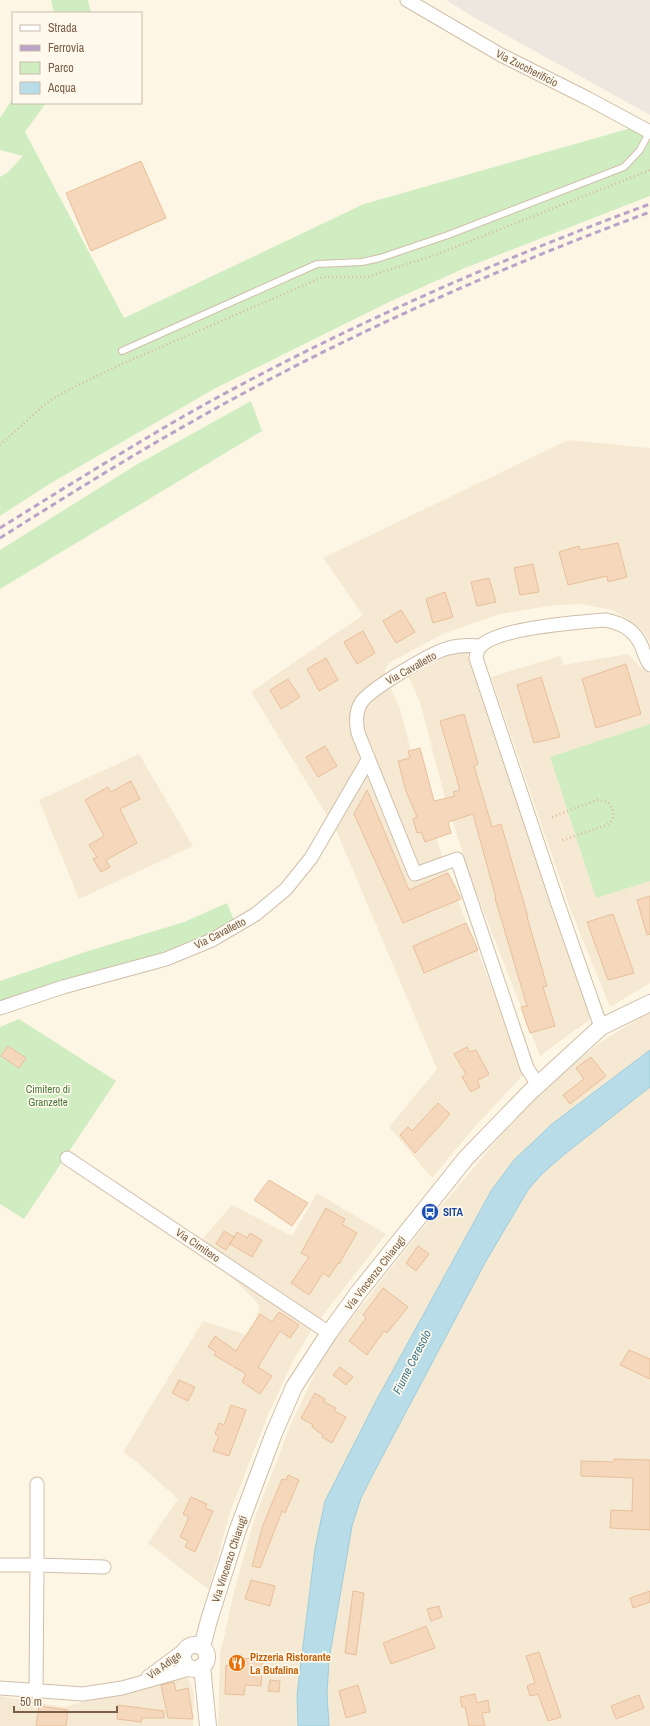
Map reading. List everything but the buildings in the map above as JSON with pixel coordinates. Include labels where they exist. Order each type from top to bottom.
[{"type":"street","name":"Via Zuccherificio","points":[[407,0],[501,56],[587,98],[650,132]]},
{"type":"street","points":[[601,1027],[557,901],[476,658],[477,651],[480,646],[487,641],[524,630],[605,620],[618,622],[633,633],[650,665]]},
{"type":"street","name":"Via Cavalletto","points":[[480,646],[467,645],[447,648],[391,678],[367,694],[361,703],[356,720],[358,733],[368,760],[415,874],[457,859],[527,1068],[538,1085]]},
{"type":"street","name":"Via Cavalletto","points":[[0,1008],[63,987],[166,959],[212,940],[256,914],[286,889],[311,858],[368,760]]},
{"type":"street","name":"Via Vincenzo Chiarugi","points":[[198,1667],[187,1665],[184,1658],[194,1647],[208,1620],[238,1529],[274,1433],[294,1387],[328,1333],[358,1293],[466,1158],[538,1085],[601,1027],[650,1004]]},
{"type":"street","name":"Via Cimitero","points":[[68,1158],[328,1333]]},
{"type":"street","points":[[36,1692],[37,1484]]},
{"type":"street","points":[[0,1565],[104,1567]]},
{"type":"street","name":"Via Adige","points":[[142,1682],[194,1647]]},
{"type":"street","points":[[198,1667],[205,1688],[208,1726]]},
{"type":"street","name":"Via Adige","points":[[0,1688],[36,1692],[83,1694],[122,1688],[198,1667]]},
{"type":"lane","points":[[122,351],[317,264],[362,262],[380,258],[448,235],[624,167],[640,150],[650,132]]},
{"type":"path","points":[[0,444],[54,398],[122,364]]},
{"type":"path","points":[[552,817],[597,800],[608,802],[613,808],[614,814],[612,821],[607,825],[560,841]]},
{"type":"shaded area","points":[[446,0],[650,0],[650,115],[475,18]]},
{"type":"shaded area","points":[[568,440],[650,448],[650,643],[646,635],[629,620],[612,610],[581,604],[556,605],[500,614],[445,633],[389,663],[385,669],[385,675],[400,709],[423,797],[453,888],[525,1073],[478,1123],[432,1178],[389,1127],[437,1069],[336,830],[251,692],[363,615],[323,558]]},
{"type":"shaded area","points":[[465,647],[592,1018],[540,1056],[472,882],[443,791],[420,702],[408,676]]},
{"type":"shaded area","points":[[628,654],[643,670],[650,674],[650,983],[610,1007],[571,911],[491,677],[560,656],[564,665]]},
{"type":"shaded area","points":[[139,754],[193,846],[79,899],[39,800]]},
{"type":"shaded area","points":[[650,1012],[650,1050],[552,1124],[514,1160],[491,1191],[446,1272],[315,1549],[297,1695],[298,1726],[218,1726],[220,1652],[233,1596],[254,1520],[291,1424],[316,1371],[333,1342],[418,1234],[497,1140],[553,1078],[607,1038]]},
{"type":"shaded area","points":[[650,1087],[650,1726],[329,1726],[327,1694],[329,1660],[352,1526],[361,1498],[372,1476],[486,1261],[528,1190],[541,1175],[561,1157]]},
{"type":"shaded area","points":[[317,1193],[386,1234],[313,1328],[294,1359],[268,1415],[230,1512],[209,1590],[148,1543],[178,1499],[123,1452],[203,1321],[250,1336],[260,1306],[199,1243],[232,1205],[292,1236]]},
{"type":"shaded area","points":[[181,1677],[188,1678],[194,1693],[193,1726],[0,1726],[0,1696],[63,1707]]},
{"type":"green space","points":[[51,0],[88,0],[91,12],[54,12]]},
{"type":"green space","points":[[12,100],[12,104],[45,104],[25,132],[124,318],[364,204],[631,128],[643,134],[650,142],[650,196],[465,268],[389,302],[214,389],[51,483],[0,516],[0,177],[8,172],[23,156],[0,150],[0,118]]},
{"type":"green space","points":[[251,401],[262,431],[0,589],[0,550],[136,465]]},
{"type":"green space","points":[[650,724],[650,881],[596,898],[550,757]]},
{"type":"green space","points":[[227,903],[235,923],[196,943],[28,1000],[0,1016],[0,981],[85,952],[184,922]]},
{"type":"green space","name":"Cimitero di Granzette","points":[[19,1019],[116,1081],[24,1219],[0,1204],[0,1027]]},
{"type":"water","name":"Fiume Ceresolo","points":[[650,1050],[650,1087],[561,1157],[541,1175],[528,1190],[486,1261],[372,1476],[361,1498],[352,1526],[329,1660],[327,1694],[329,1726],[298,1726],[297,1695],[315,1549],[325,1501],[375,1403],[491,1191],[514,1160],[552,1124]]},
{"type":"railway","points":[[0,528],[184,416],[297,356],[472,275],[531,250],[650,204]]},
{"type":"railway","points":[[0,538],[164,438],[244,393],[300,364],[414,309],[473,283],[531,258],[650,212]]},
{"type":"place","name":"SITA","points":[[430,1212]]},
{"type":"place","name":"Pizzeria Ristorante La Bufalina","points":[[237,1663]]}]
